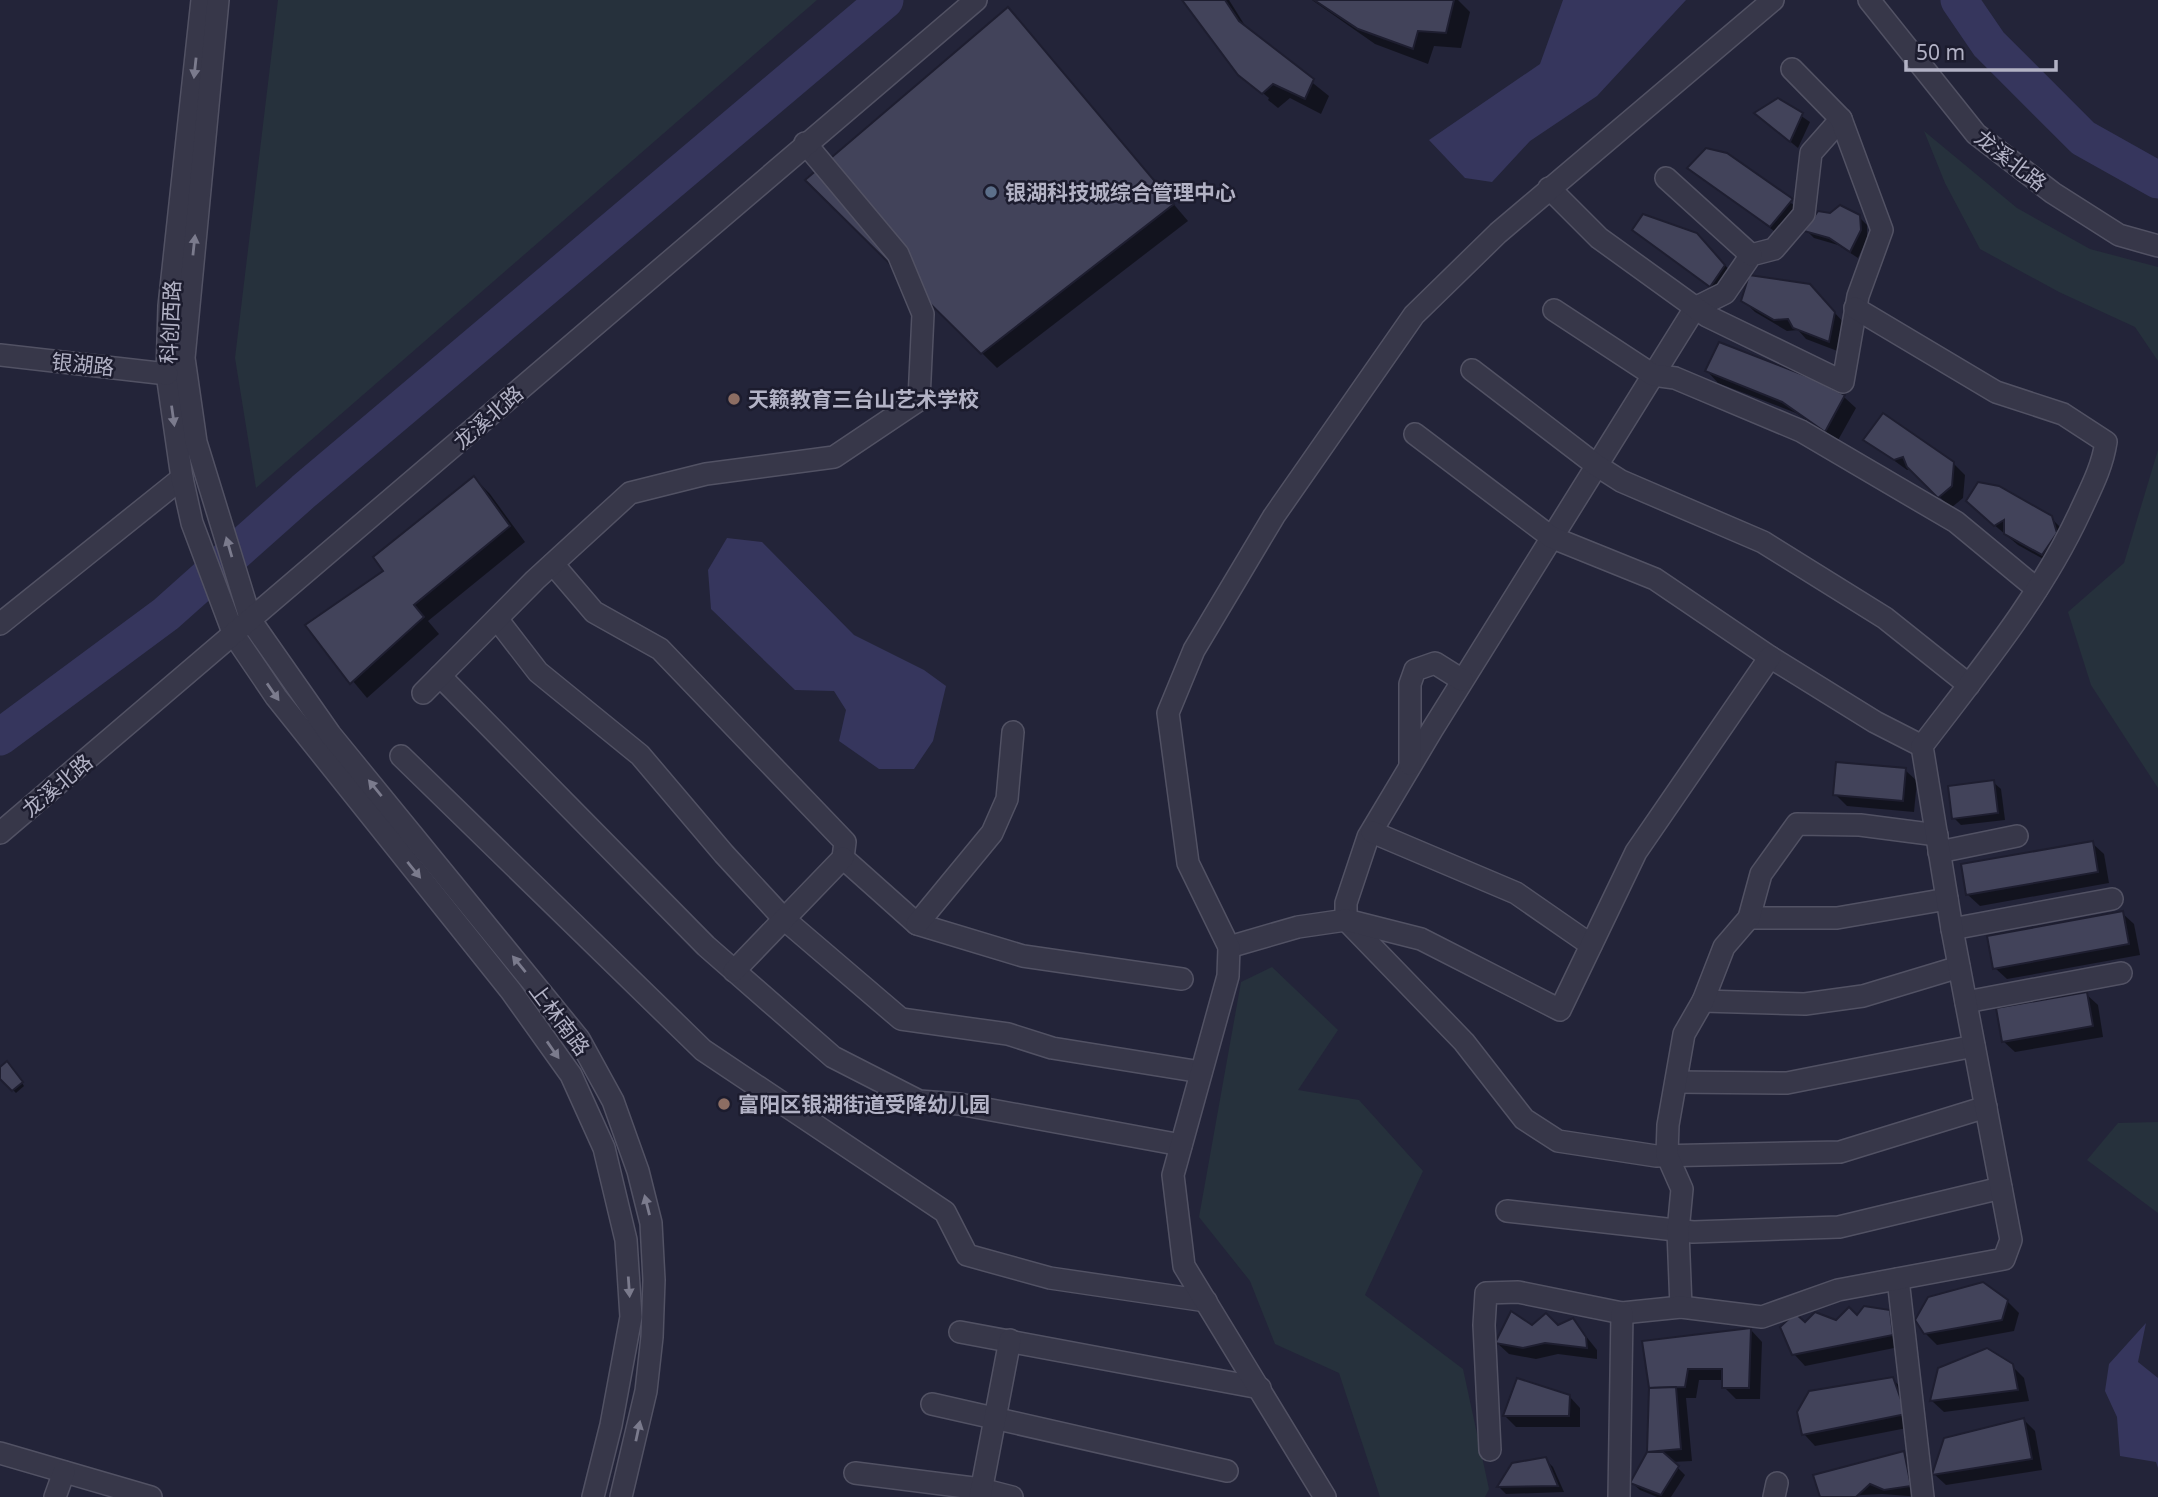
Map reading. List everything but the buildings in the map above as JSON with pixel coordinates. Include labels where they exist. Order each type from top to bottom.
[{"type":"street","name":"科创西路","points":[[202,0],[169,306],[167,373],[182,478],[192,523],[234,635]]},
{"type":"street","name":"科创西路","points":[[218,0],[184,358],[196,442],[251,621]]},
{"type":"street","name":"龙溪北路","points":[[3,824],[251,621],[805,143],[976,0]]},
{"type":"street","points":[[1325,1497],[1184,1266],[1173,1175],[1228,976],[1229,947],[1188,863],[1168,713],[1195,650],[1274,516],[1414,315],[1549,188],[1773,0]]},
{"type":"street","name":"龙溪北路","points":[[1869,0],[1976,134],[2053,193],[2119,235],[2158,246]]},
{"type":"street","points":[[1549,188],[1599,238],[1695,308],[1843,382],[1855,308],[1882,230],[1841,119],[1793,69]]},
{"type":"street","points":[[1841,119],[1811,153],[1804,214],[1774,249],[1751,255],[1725,293],[1695,308],[1462,680],[1372,832],[1346,903],[1346,920],[1464,1042],[1524,1119],[1558,1141],[1667,1155],[1840,1152],[1986,1107]]},
{"type":"street","points":[[423,693],[629,493],[706,474],[834,457],[919,400],[923,314],[898,254],[805,143]]},
{"type":"street","points":[[1666,178],[1751,255]]},
{"type":"street","points":[[1490,1450],[1484,1325],[1486,1293],[1518,1292],[1622,1313],[1681,1307],[1762,1317],[1838,1290],[2004,1259],[2011,1240],[1952,929],[1922,746],[2038,589],[2064,545],[2102,465],[2106,442],[2063,414],[1996,392],[1855,308]]},
{"type":"street","points":[[1555,310],[1653,375],[1675,378],[1801,432],[1956,522],[2038,589]]},
{"type":"street","name":"银湖路","points":[[0,355],[167,373]]},
{"type":"street","points":[[1472,370],[1596,465],[1621,481],[1763,542],[1885,618],[1969,685]]},
{"type":"street","points":[[1415,434],[1551,537],[1655,579],[1770,657],[1875,722],[1922,746]]},
{"type":"street","points":[[0,624],[182,478]]},
{"type":"street","points":[[553,564],[594,612],[660,649],[845,842],[844,858],[734,971]]},
{"type":"street","points":[[497,619],[538,672],[640,755],[724,854],[784,919],[901,1019],[1008,1034],[1052,1048],[1201,1072]]},
{"type":"street","name":"上林南路","points":[[251,621],[330,734],[579,1039],[613,1101],[638,1171],[651,1223],[654,1280],[653,1337],[646,1391],[621,1497]]},
{"type":"street","name":"上林南路","points":[[234,635],[276,697],[511,991],[570,1076],[604,1148],[626,1240],[631,1317],[611,1425],[593,1497]]},
{"type":"street","points":[[1229,947],[1297,927],[1346,920],[1420,939],[1560,1010],[1636,852],[1770,657]]},
{"type":"street","points":[[1410,767],[1410,684],[1415,670],[1435,663],[1462,680]]},
{"type":"street","points":[[440,676],[706,946],[832,1057],[919,1101],[959,1104],[1181,1144]]},
{"type":"street","points":[[917,924],[992,833],[1007,799],[1013,732]]},
{"type":"street","points":[[401,756],[703,1050],[945,1212],[967,1255],[1050,1278],[1206,1301]]},
{"type":"street","points":[[1681,1307],[1678,1231],[1682,1189],[1667,1155],[1668,1125],[1685,1034],[1703,1002],[1724,947],[1749,918],[1761,874],[1797,824],[1860,825],[1938,844],[2017,836]]},
{"type":"street","points":[[1372,832],[1516,893],[1591,945]]},
{"type":"street","points":[[844,858],[917,924],[1023,956],[1182,979]]},
{"type":"street","points":[[1749,918],[1837,918],[1947,899]]},
{"type":"street","points":[[1952,929],[2112,899]]},
{"type":"street","points":[[1703,1002],[1805,1004],[1863,996],[1959,967]]},
{"type":"street","points":[[1966,1002],[2121,973]]},
{"type":"street","points":[[1676,1082],[1787,1083],[1974,1046]]},
{"type":"street","points":[[1507,1211],[1678,1231],[1839,1227],[2001,1188]]},
{"type":"street","points":[[1898,1279],[1923,1497]]},
{"type":"street","points":[[1619,1497],[1622,1313]]},
{"type":"street","points":[[960,1332],[1260,1388]]},
{"type":"street","points":[[980,1493],[1010,1340]]},
{"type":"street","points":[[932,1405],[1227,1471]]},
{"type":"street","points":[[0,1453],[151,1497]]},
{"type":"street","points":[[55,1497],[64,1472]]},
{"type":"street","points":[[855,1473],[1012,1497]]},
{"type":"shaded area","points":[[278,0],[817,0],[256,488],[235,358]]},
{"type":"shaded area","points":[[1563,0],[1686,0],[1597,96],[1530,141],[1492,182],[1465,178],[1429,140],[1540,64]]},
{"type":"shaded area","points":[[1924,131],[2017,208],[2090,249],[2158,267],[2158,361],[2135,327],[2059,292],[1980,249],[1945,183]]},
{"type":"shaded area","points":[[2158,450],[2158,788],[2091,685],[2068,612],[2124,563]]},
{"type":"shaded area","points":[[727,538],[762,542],[854,635],[924,670],[946,686],[933,741],[914,769],[879,769],[839,741],[846,710],[834,691],[795,690],[711,609],[708,570]]},
{"type":"shaded area","points":[[1272,967],[1338,1030],[1298,1090],[1359,1100],[1423,1171],[1365,1295],[1463,1369],[1489,1489],[1485,1497],[1380,1497],[1339,1373],[1275,1344],[1250,1281],[1199,1217],[1241,982]]},
{"type":"shaded area","points":[[2158,1122],[2158,1213],[2087,1160],[2118,1123]]},
{"type":"shaded area","points":[[2146,1323],[2138,1362],[2158,1378],[2158,1468],[2156,1462],[2120,1456],[2117,1417],[2105,1391],[2109,1364]]},
{"type":"waterway","points":[[0,737],[166,614],[304,491],[885,0]]},
{"type":"waterway","points":[[1959,0],[1989,44],[2083,138],[2158,180]]},
{"type":"place","name":"银湖科技城综合管理中心","points":[[991,192]]},
{"type":"place","name":"天籁教育三台山艺术学校","points":[[734,399]]},
{"type":"place","name":"富阳区银湖街道受降幼儿园","points":[[724,1104]]}]
